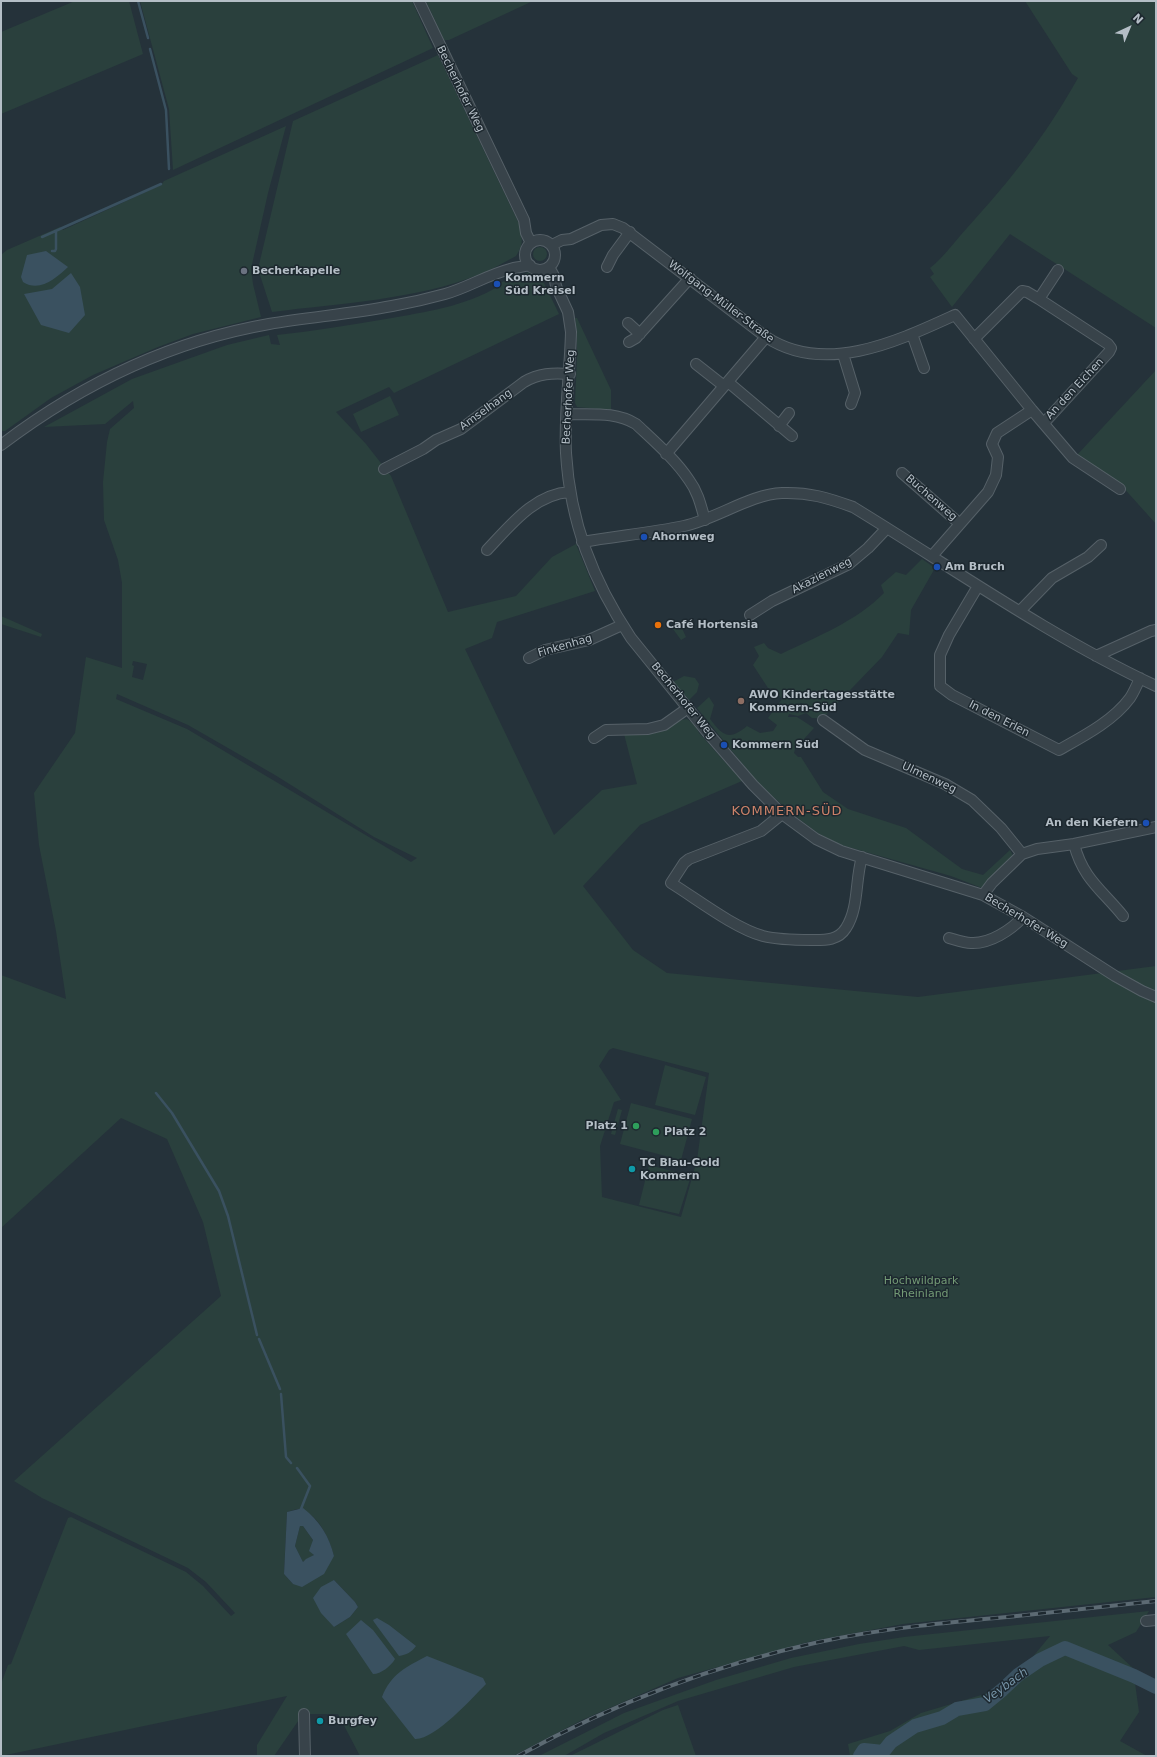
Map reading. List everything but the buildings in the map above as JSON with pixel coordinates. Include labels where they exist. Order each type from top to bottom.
[{"type":"street","name":"Becherhofer Weg","points":[[419,1],[524,220],[533,230],[534,242]]},
{"type":"street","name":"Wolfgang-Müller-Straße","points":[[553,249],[566,246],[571,239],[601,225],[613,224],[630,232],[766,337],[788,349],[808,354],[843,354],[912,334],[955,314]]},
{"type":"street","points":[[607,267],[613,255],[630,232]]},
{"type":"street","points":[[1,445],[46,413],[79,393],[114,374],[167,352],[221,334],[262,326],[391,307],[445,294],[510,269],[530,265],[545,268],[554,260],[553,249],[546,241],[534,242],[528,247],[526,256],[530,265]]},
{"type":"street","points":[[510,269],[516,262],[526,256]]},
{"type":"street","name":"Becherhofer Weg","points":[[545,268],[556,286],[570,319],[570,374],[566,452],[570,492],[582,542],[590,564],[622,625],[707,732],[753,785],[782,814],[816,839],[840,850],[983,895],[1023,917],[1115,976],[1156,997]]},
{"type":"street","points":[[1039,299],[1058,270]]},
{"type":"street","points":[[629,342],[640,334],[690,278]]},
{"type":"street","name":"An den Eichen","points":[[974,339],[1022,291],[1027,292],[1039,299],[1108,344],[1111,348],[1110,352],[1044,423]]},
{"type":"street","name":"An den Eichen","points":[[955,314],[1032,410]]},
{"type":"street","points":[[628,323],[640,334]]},
{"type":"street","points":[[912,334],[924,368]]},
{"type":"street","points":[[666,454],[766,337]]},
{"type":"street","points":[[843,354],[855,392],[851,404]]},
{"type":"street","points":[[696,364],[726,384],[792,436]]},
{"type":"street","name":"Amselhang","points":[[384,469],[423,449],[436,440],[460,430],[534,376],[546,373],[570,374]]},
{"type":"street","points":[[1032,410],[1073,458],[1120,489]]},
{"type":"street","name":"Buchenweg","points":[[932,556],[988,492],[996,475],[998,457],[992,444],[997,433],[1032,410]]},
{"type":"street","points":[[779,426],[789,413]]},
{"type":"street","points":[[567,414],[614,415],[636,424],[690,480],[698,496],[705,520]]},
{"type":"street","name":"Buchenweg","points":[[902,473],[960,524]]},
{"type":"street","points":[[486,550],[527,510],[541,500],[561,493],[570,492]]},
{"type":"street","points":[[582,542],[684,526],[705,520],[760,498],[781,493],[819,495],[853,507],[1042,626],[1096,656],[1156,686]]},
{"type":"street","name":"Akazienweg","points":[[750,615],[772,601],[849,564],[868,548],[887,528]]},
{"type":"street","points":[[1020,611],[1052,578],[1088,556],[1101,545]]},
{"type":"street","name":"In den Erlen","points":[[978,586],[949,635],[940,655],[940,686],[952,695],[1059,750],[1086,734],[1119,711],[1131,697],[1140,678]]},
{"type":"street","name":"Finkenhag","points":[[529,658],[545,650],[589,640],[622,625]]},
{"type":"street","points":[[1096,656],[1156,630]]},
{"type":"street","points":[[594,738],[606,730],[648,729],[664,725],[688,708]]},
{"type":"street","name":"Ulmenweg","points":[[822,720],[865,750],[945,784],[972,800],[1001,828],[1022,854]]},
{"type":"street","points":[[782,814],[761,831],[684,862],[671,883],[740,927],[761,936],[790,940],[829,940],[839,935],[846,929],[853,913],[862,857]]},
{"type":"street","points":[[983,895],[992,883],[1022,854],[1037,849],[1074,844],[1156,827]]},
{"type":"street","points":[[1074,844],[1078,858],[1094,885],[1123,916]]},
{"type":"street","points":[[949,938],[972,943],[998,937],[1023,917]]},
{"type":"street","points":[[304,1714],[305,1756]]},
{"type":"green space","points":[[75,1],[129,1],[143,54],[1,114],[1,32]]},
{"type":"green space","points":[[140,1],[412,1],[433,48],[173,170],[169,109]]},
{"type":"green space","points":[[426,1],[533,1],[449,40],[444,40]]},
{"type":"green space","points":[[1025,1],[1156,1],[1156,328],[1010,234],[952,307],[930,277],[934,274],[930,268],[945,254],[1027,156],[1053,119],[1078,78],[1072,74]]},
{"type":"green space","points":[[438,55],[523,232],[521,234],[521,245],[516,256],[481,274],[430,290],[351,303],[272,312],[258,269],[293,121]]},
{"type":"green space","points":[[286,126],[268,193],[251,269],[261,317],[193,334],[158,347],[93,375],[51,398],[5,431],[1,431],[1,255],[7,250],[60,227],[63,230],[161,185],[164,181]]},
{"type":"green space","points":[[540,247],[545,249],[547,254],[545,259],[540,261],[535,259],[533,254],[535,249]]},
{"type":"green space","name":"Hochwildpark Rheinland","points":[[529,272],[543,281],[559,314],[394,393],[389,387],[336,412],[366,444],[391,476],[448,612],[516,596],[552,557],[576,544],[595,591],[497,622],[492,638],[465,649],[554,835],[602,790],[637,784],[624,734],[657,733],[665,730],[680,720],[687,719],[695,725],[699,733],[742,781],[640,825],[583,886],[633,950],[667,973],[918,997],[1156,966],[1156,1597],[903,1624],[812,1641],[678,1678],[582,1720],[513,1756],[360,1756],[338,1714],[303,1714],[274,1756],[257,1756],[257,1745],[287,1696],[1,1756],[1,1684],[8,1665],[11,1664],[68,1518],[71,1517],[186,1572],[203,1586],[231,1616],[235,1613],[206,1582],[188,1568],[42,1498],[14,1481],[221,1296],[203,1222],[167,1139],[121,1118],[1,1228],[1,975],[66,999],[56,931],[39,845],[34,793],[75,733],[86,657],[122,668],[122,583],[118,560],[104,520],[103,482],[107,442],[110,429],[134,408],[133,401],[105,424],[44,427],[132,379],[227,345],[269,335],[271,344],[280,345],[277,335],[345,326],[444,308],[486,293],[499,286],[499,283]],"holes":[[[133,661],[147,664],[143,680],[132,677],[134,666],[132,665]],[[117,694],[188,725],[275,775],[374,837],[417,858],[411,862],[187,729],[116,699]],[[613,1048],[709,1073],[697,1160],[681,1217],[602,1197],[600,1146],[614,1102],[621,1100],[599,1066],[609,1050]],[[297,1509],[304,1511],[317,1520],[326,1534],[334,1556],[293,1584],[284,1574],[287,1512]],[[334,1580],[358,1607],[350,1617],[334,1627]]]},
{"type":"green space","points":[[575,318],[577,318],[611,390],[611,410],[577,407],[575,403],[577,350]]},
{"type":"green space","points":[[1156,370],[1156,524],[1121,485],[1077,455]]},
{"type":"green space","points":[[390,396],[399,415],[361,432],[353,414]]},
{"type":"green space","points":[[922,559],[935,568],[911,610],[909,635],[898,633],[882,657],[823,718],[812,718],[806,713],[798,716],[789,714],[788,717],[797,717],[814,728],[795,749],[794,753],[798,757],[801,757],[823,792],[848,809],[906,828],[962,869],[983,875],[1010,850],[1014,857],[982,888],[951,876],[841,845],[819,834],[790,812],[758,783],[697,708],[709,697],[714,705],[710,719],[723,733],[731,735],[735,734],[747,726],[760,733],[773,731],[777,725],[768,718],[782,699],[774,689],[768,688],[753,665],[759,656],[754,647],[764,643],[768,648],[781,654],[836,628],[861,612],[884,593],[881,585],[896,572],[906,575]]},
{"type":"green space","points":[[1,616],[42,634],[41,637],[1,624]]},
{"type":"green space","points":[[680,624],[686,637],[681,640],[673,629]]},
{"type":"green space","points":[[684,676],[695,678],[699,684],[697,692],[689,700],[673,682]]},
{"type":"green space","points":[[665,1065],[706,1077],[695,1115],[655,1105]]},
{"type":"green space","points":[[631,1103],[692,1119],[681,1160],[620,1144]]},
{"type":"green space","points":[[618,1109],[622,1110],[615,1135],[611,1134]]},
{"type":"green space","points":[[649,1165],[691,1176],[679,1214],[639,1205]]},
{"type":"green space","points":[[300,1526],[303,1526],[313,1540],[312,1552],[314,1555],[303,1562],[295,1546]]},
{"type":"green space","points":[[1149,1611],[1136,1632],[1108,1645],[1134,1669],[1156,1680],[1156,1694],[1135,1683],[1139,1712],[1120,1741],[1147,1756],[850,1756],[848,1744],[890,1731],[921,1713],[988,1693],[1026,1665],[1050,1636],[919,1650],[904,1646],[794,1667],[678,1701],[604,1733],[564,1756],[539,1756],[624,1713],[716,1680],[791,1658],[859,1644],[904,1637]]},
{"type":"green space","points":[[678,1705],[696,1756],[570,1756],[663,1710]]},
{"type":"water","points":[[46,251],[68,267],[58,276],[42,285],[29,285],[23,282],[21,277],[27,255]]},
{"type":"water","points":[[71,273],[80,287],[85,315],[69,333],[41,325],[24,294],[52,289]]},
{"type":"water","points":[[303,1508],[309,1513],[323,1529],[334,1556],[324,1574],[302,1587],[293,1584],[284,1574],[287,1512]],"holes":[[[300,1526],[303,1526],[313,1540],[309,1551],[314,1555],[303,1562],[295,1546]]]},
{"type":"water","points":[[334,1580],[358,1607],[350,1617],[334,1627],[321,1613],[313,1598],[321,1587]]},
{"type":"water","points":[[377,1618],[389,1625],[416,1646],[409,1653],[399,1656],[374,1622],[373,1620]]},
{"type":"water","points":[[361,1620],[373,1630],[395,1659],[386,1669],[376,1674],[373,1674],[346,1634]]},
{"type":"water","points":[[427,1656],[483,1678],[486,1684],[443,1726],[433,1733],[415,1739],[382,1697],[390,1682],[400,1672]]},
{"type":"waterway","points":[[138,1],[148,38]]},
{"type":"waterway","points":[[150,49],[166,110],[169,169]]},
{"type":"waterway","points":[[42,237],[161,184]]},
{"type":"waterway","points":[[52,251],[55,251],[56,249],[56,232]]},
{"type":"waterway","points":[[156,1093],[172,1113],[219,1191],[228,1216],[257,1335]]},
{"type":"waterway","points":[[259,1339],[280,1389]]},
{"type":"waterway","points":[[281,1394],[286,1457],[291,1463]]},
{"type":"waterway","points":[[297,1468],[310,1486],[301,1509]]},
{"type":"waterway","name":"Veybach","points":[[860,1756],[864,1750],[883,1752],[891,1742],[915,1726],[942,1718],[957,1709],[985,1704],[1018,1675],[1040,1660],[1065,1648],[1134,1676],[1156,1687]]},
{"type":"railway","points":[[518,1756],[590,1719],[664,1688],[702,1674],[780,1651],[843,1637],[893,1629],[1156,1601]]},
{"type":"place","name":"Becherkapelle","points":[[244,271]]},
{"type":"place","name":"Kommern Süd Kreisel","points":[[497,284]]},
{"type":"place","name":"Ahornweg","points":[[644,537]]},
{"type":"place","name":"Am Bruch","points":[[937,567]]},
{"type":"place","name":"Café Hortensia","points":[[658,625]]},
{"type":"place","name":"AWO Kindertagesstätte Kommern-Süd","points":[[741,701]]},
{"type":"place","name":"Kommern Süd","points":[[724,745]]},
{"type":"place","name":"An den Kiefern","points":[[1146,823]]},
{"type":"place","name":"Platz 1","points":[[636,1126]]},
{"type":"place","name":"Platz 2","points":[[656,1132]]},
{"type":"place","name":"TC Blau-Gold Kommern","points":[[632,1169]]},
{"type":"place","name":"Burgfey","points":[[320,1721]]},
{"type":"district","name":"KOMMERN-SÜD","points":[[787,812]]}]
